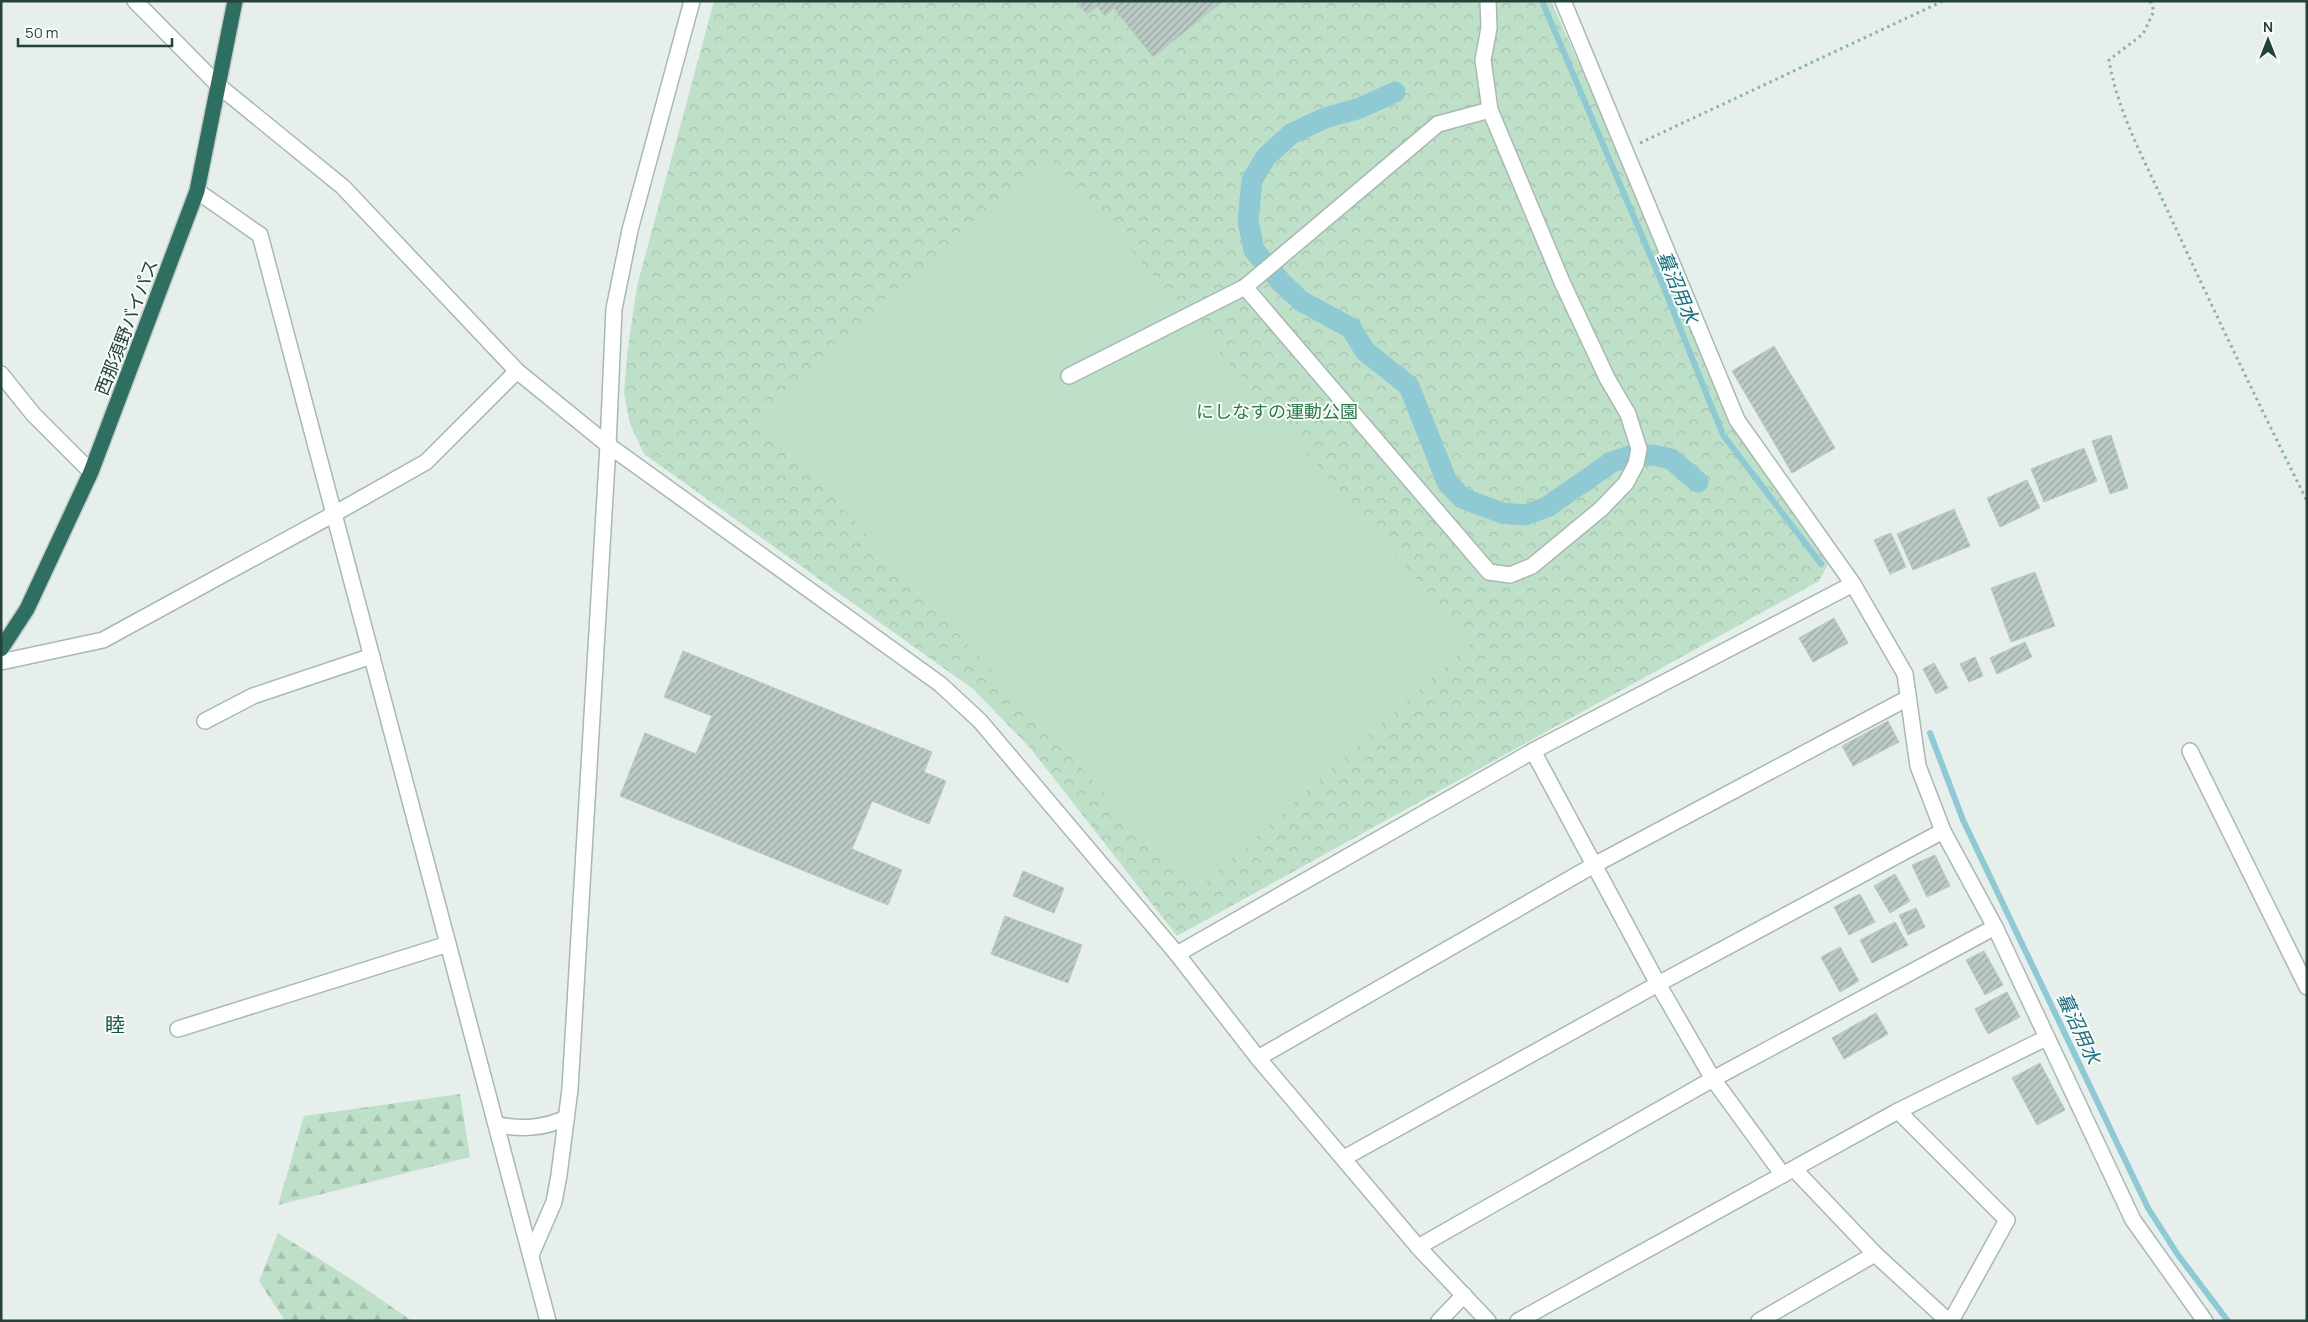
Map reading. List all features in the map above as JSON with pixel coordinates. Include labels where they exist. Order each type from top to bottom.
[{"type":"highway","name":"西那須野バイパス","points":[[1,648],[27,609],[92,472],[197,192],[235,1]]},
{"type":"street","points":[[134,1],[219,86],[343,187],[517,371],[608,445],[940,684],[980,721],[1177,954],[1258,1058],[1418,1247],[1488,1321]]},
{"type":"street","points":[[531,1255],[554,1202],[566,1118],[608,445],[614,310],[630,230],[692,1]]},
{"type":"street","points":[[1245,287],[1489,572],[1510,575],[1532,566],[1601,509],[1626,483],[1636,464],[1639,449],[1628,414],[1607,378],[1562,282],[1490,110],[1483,60],[1489,28],[1488,1]]},
{"type":"street","points":[[1563,1],[1737,420],[1853,584],[1905,674],[1918,766],[1944,831],[1995,928],[2133,1220],[2205,1321]]},
{"type":"street","points":[[1069,376],[1245,287],[1438,124],[1490,110]]},
{"type":"street","points":[[197,192],[260,235],[548,1321]]},
{"type":"street","points":[[1,662],[103,640],[334,514],[426,462],[517,371]]},
{"type":"street","points":[[1,374],[34,414],[92,472]]},
{"type":"street","points":[[1177,954],[1533,751],[1853,584]]},
{"type":"street","points":[[205,722],[253,696],[372,656]]},
{"type":"street","points":[[1258,1058],[1594,864],[1908,698]]},
{"type":"street","points":[[1533,751],[1658,984],[1713,1079],[1788,1172],[1950,1321],[2008,1220],[1898,1111]]},
{"type":"street","points":[[2190,751],[2307,988]]},
{"type":"street","points":[[1344,1158],[1658,984],[1944,831]]},
{"type":"street","points":[[1418,1247],[1713,1079],[1995,928]]},
{"type":"street","points":[[178,1029],[448,944]]},
{"type":"street","points":[[1518,1321],[1898,1111],[2046,1038]]},
{"type":"street","points":[[496,1124],[517,1128],[535,1128],[551,1125],[566,1118]]},
{"type":"street","points":[[1759,1321],[1875,1254]]},
{"type":"street","points":[[1439,1321],[1464,1295]]},
{"type":"path","points":[[1624,151],[1943,1]]},
{"type":"path","points":[[2150,1],[2154,12],[2143,34],[2109,60],[2113,87],[2238,362],[2307,501]]},
{"type":"green space","name":"にしなすの運動公園","points":[[714,1],[1551,1],[1596,102],[1730,425],[1829,563],[1819,581],[1177,936],[1031,749],[973,689],[644,454],[630,424],[624,393],[627,355],[637,286]]},
{"type":"green space","points":[[1049,156],[1472,643],[1195,892],[761,419]]},
{"type":"green space","points":[[460,1094],[470,1157],[278,1205],[304,1116]]},
{"type":"green space","points":[[278,1233],[354,1281],[412,1321],[285,1321],[259,1281]]},
{"type":"building","points":[[1076,1],[1223,1],[1153,57],[1114,8],[1105,16],[1097,6],[1087,14]]},
{"type":"building","points":[[1774,346],[1835,448],[1792,473],[1732,371]]},
{"type":"building","points":[[2111,435],[2128,488],[2110,494],[2092,441]]},
{"type":"building","points":[[2084,448],[2097,481],[2044,502],[2031,469]]},
{"type":"building","points":[[2027,480],[2040,508],[2000,527],[1987,498]]},
{"type":"building","points":[[1954,509],[1970,546],[1913,570],[1897,534]]},
{"type":"building","points":[[1891,533],[1906,567],[1890,574],[1874,540]]},
{"type":"building","points":[[2035,572],[2055,626],[2011,642],[1991,588]]},
{"type":"building","points":[[1834,618],[1848,643],[1813,662],[1799,638]]},
{"type":"building","points":[[2025,642],[2032,657],[1997,674],[1990,658]]},
{"type":"building","points":[[683,651],[932,752],[924,772],[946,781],[929,824],[872,801],[852,849],[902,870],[888,905],[620,796],[645,733],[696,754],[712,716],[664,697]]},
{"type":"building","points":[[1975,657],[1983,676],[1969,682],[1960,664]]},
{"type":"building","points":[[1934,663],[1948,688],[1936,694],[1923,669]]},
{"type":"building","points":[[1888,721],[1899,742],[1853,766],[1842,746]]},
{"type":"building","points":[[1935,855],[1950,886],[1927,897],[1912,865]]},
{"type":"building","points":[[1023,871],[1064,888],[1054,913],[1013,896]]},
{"type":"building","points":[[1895,874],[1910,901],[1890,913],[1874,886]]},
{"type":"building","points":[[1860,894],[1875,922],[1849,935],[1834,907]]},
{"type":"building","points":[[1916,908],[1925,927],[1908,935],[1899,915]]},
{"type":"building","points":[[1005,916],[1082,945],[1068,983],[991,954]]},
{"type":"building","points":[[1895,922],[1908,945],[1872,963],[1860,940]]},
{"type":"building","points":[[1840,947],[1859,981],[1840,992],[1821,957]]},
{"type":"building","points":[[1984,951],[2003,985],[1985,995],[1966,960]]},
{"type":"building","points":[[2007,992],[2020,1017],[1988,1034],[1975,1009]]},
{"type":"building","points":[[1876,1013],[1888,1034],[1844,1059],[1832,1038]]},
{"type":"building","points":[[2040,1063],[2065,1110],[2037,1125],[2012,1078]]},
{"type":"waterway","name":"蟇沼用水","points":[[1542,1],[1662,283],[1723,435],[1821,564]]},
{"type":"waterway","points":[[1395,92],[1360,108],[1325,118],[1291,134],[1266,157],[1252,180],[1248,221],[1254,250],[1282,283],[1301,301],[1351,328],[1365,351],[1409,386],[1447,482],[1462,498],[1502,513],[1525,515],[1547,507],[1612,462],[1630,456],[1653,455],[1671,459],[1698,482]]},
{"type":"waterway","name":"蟇沼用水","points":[[1930,733],[1963,820],[2148,1208],[2178,1255],[2228,1321]]},
{"type":"district","name":"睦","points":[[115,1024]]}]
